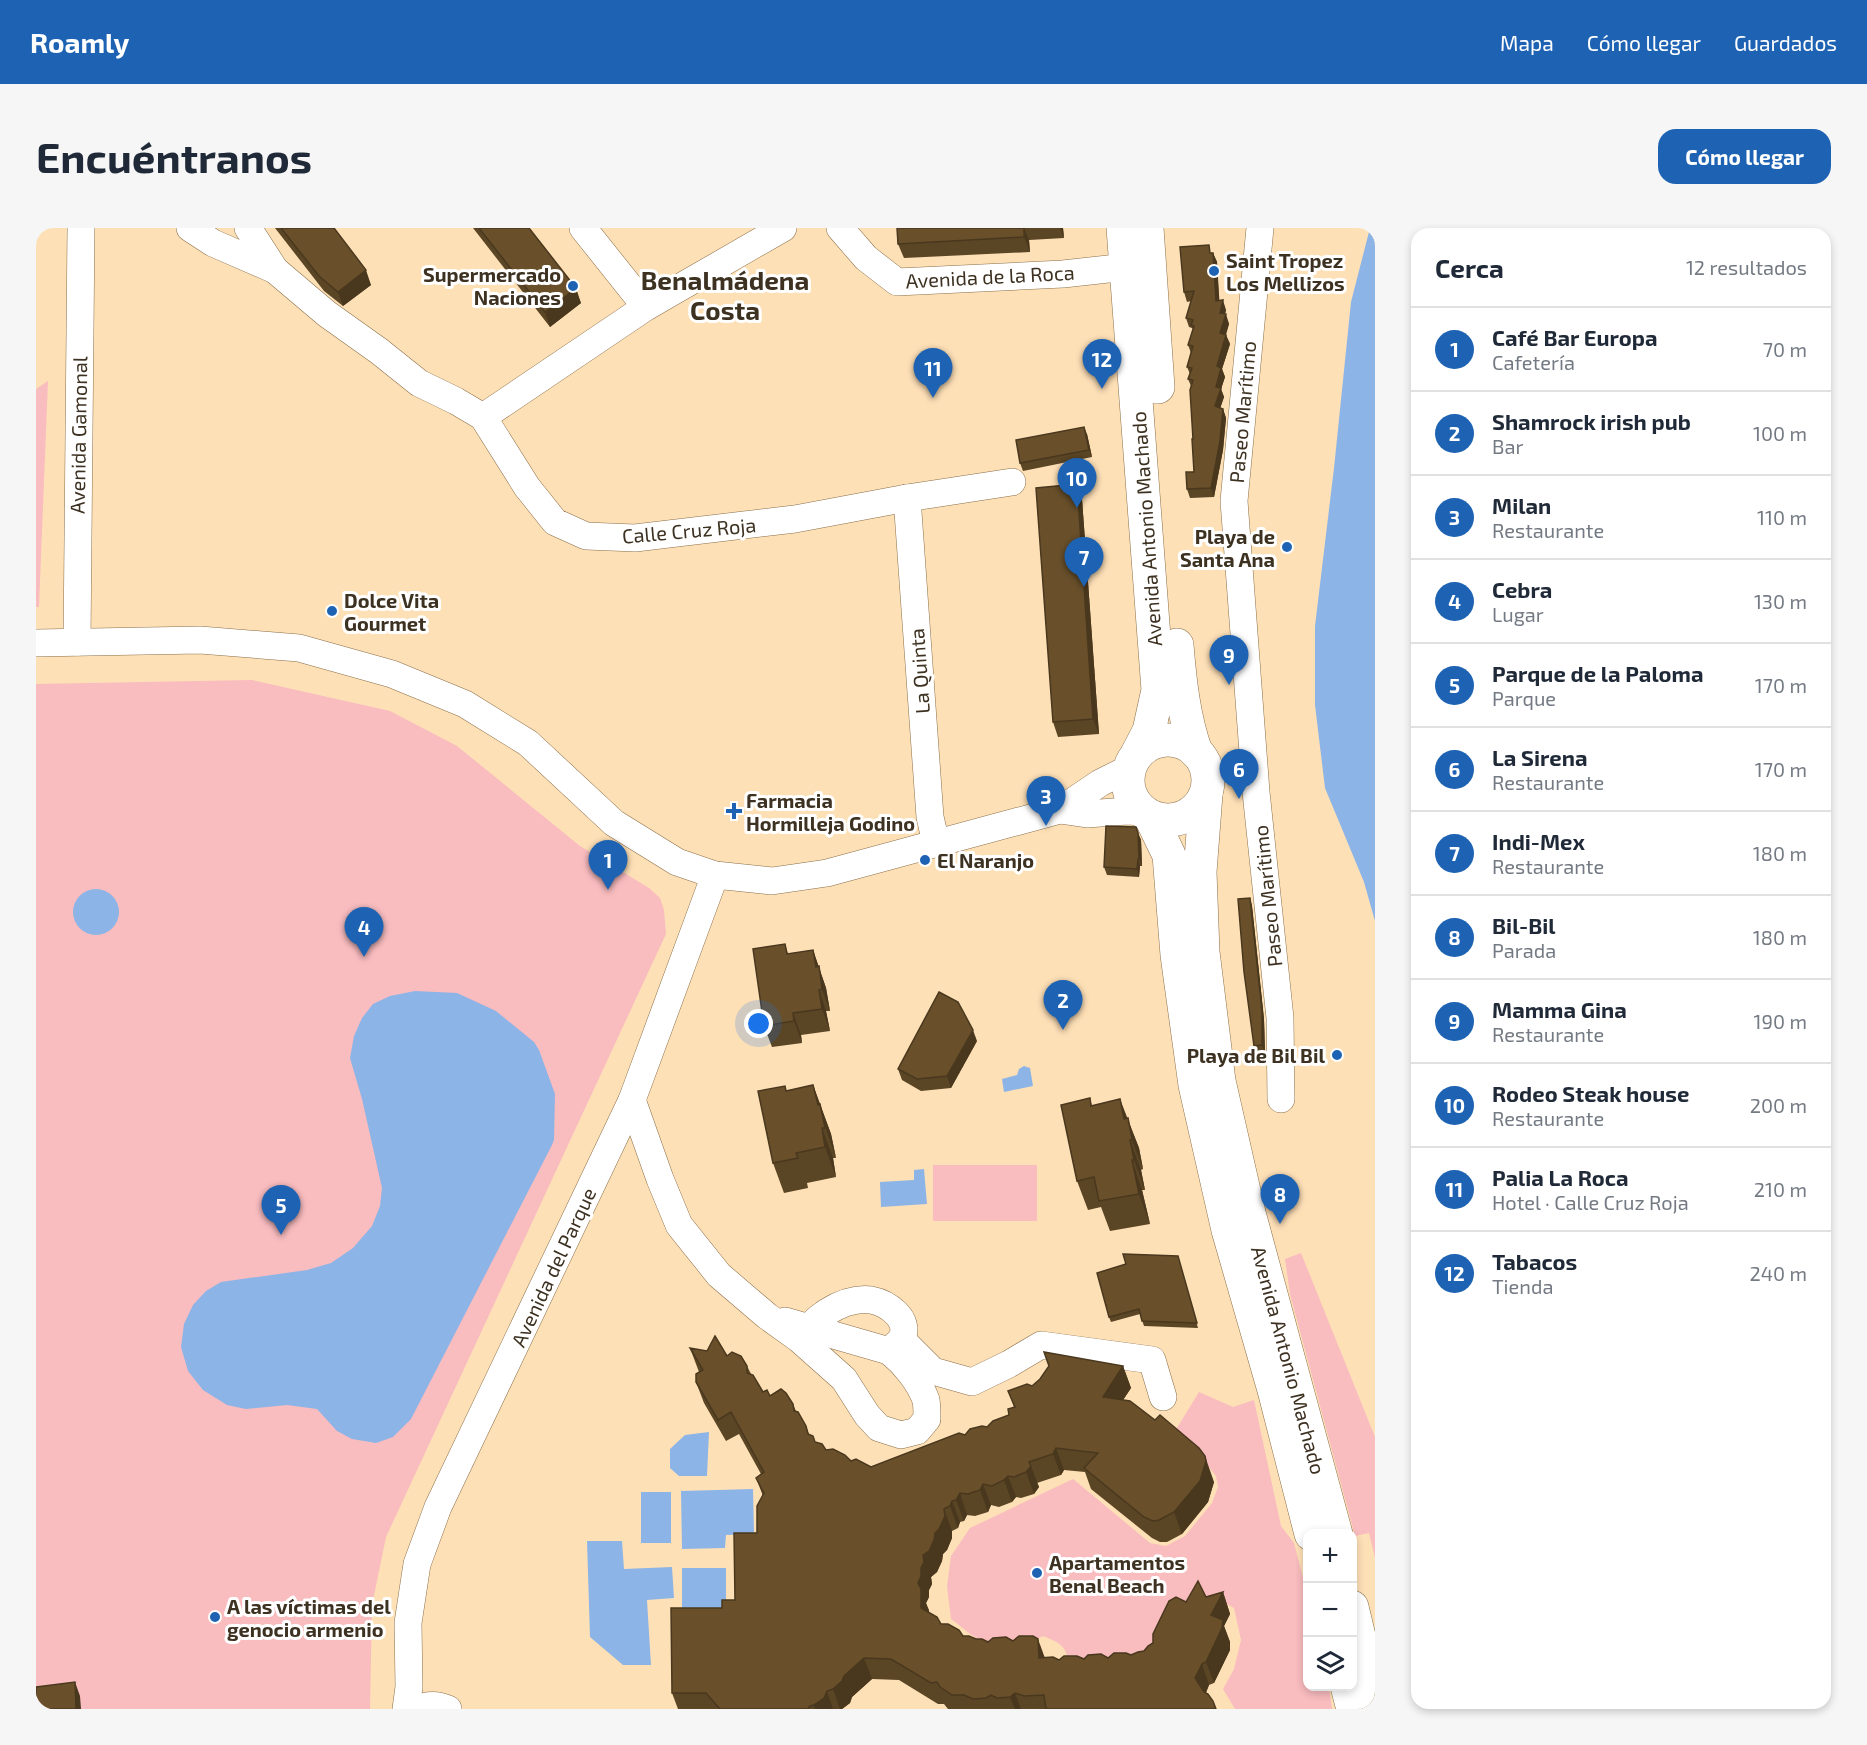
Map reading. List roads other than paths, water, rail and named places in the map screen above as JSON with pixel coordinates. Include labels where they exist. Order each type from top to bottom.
[{"type":"main road","name":"Avenida Antonio Machado","points":[[1123,228],[1158,690],[1149,731],[1127,766]]},
{"type":"main road","name":"Avenida Antonio Machado","points":[[1147,228],[1180,678],[1188,730],[1196,752]]},
{"type":"main road","points":[[1173,740],[1196,752],[1208,776],[1206,794],[1199,806],[1189,814],[1176,819],[1163,820],[1146,814],[1135,803],[1130,792],[1127,766],[1148,746],[1160,741],[1173,740]]},
{"type":"main road","name":"Avenida Antonio Machado","points":[[1206,794],[1200,872],[1203,952],[1218,1081],[1249,1213],[1335,1529]]},
{"type":"main road","name":"Avenida Antonio Machado","points":[[1146,814],[1169,855],[1177,955],[1195,1085],[1228,1230],[1274,1390],[1310,1529]]},
{"type":"main road","points":[[1357,1624],[1375,1703]]},
{"type":"main road","points":[[1348,1691],[1353,1709]]},
{"type":"street","name":"Avenida Gamonal","points":[[77,642],[81,228]]},
{"type":"street","name":"Calle Cruz Roja","points":[[190,228],[213,243],[274,270],[327,314],[419,383],[456,400],[483,417],[527,488],[555,522],[586,536],[635,538],[795,519],[907,498],[1012,482]]},
{"type":"street","points":[[248,228],[274,270]]},
{"type":"street","points":[[583,228],[646,307]]},
{"type":"street","points":[[483,417],[646,307],[783,228]]},
{"type":"street","name":"Avenida de la Roca","points":[[840,228],[866,258],[897,282],[1063,274],[1126,267]]},
{"type":"street","name":"Paseo Marítimo","points":[[1260,228],[1234,501],[1256,792],[1280,1018],[1281,1099]]},
{"type":"street","name":"La Quinta","points":[[907,498],[930,817],[936,843]]},
{"type":"street","points":[[36,643],[200,640],[299,648],[392,674],[465,704],[528,743],[614,823],[677,862],[716,875],[772,881],[827,873],[1060,810],[1127,766]]},
{"type":"street","points":[[1060,810],[1087,814],[1127,811],[1146,814]]},
{"type":"street","name":"Avenida del Parque","points":[[424,1708],[407,1660],[408,1623],[417,1564],[438,1508],[632,1100],[716,875]]},
{"type":"street","points":[[632,1100],[679,1225],[719,1275],[767,1316],[799,1339],[844,1379],[879,1428],[901,1435],[917,1431],[927,1419],[926,1402],[916,1382],[900,1360],[895,1345],[904,1330],[901,1320],[890,1307],[871,1300],[853,1301],[836,1307],[816,1319],[813,1324],[819,1332]]},
{"type":"street","points":[[767,1316],[819,1332],[895,1345],[933,1371],[972,1382],[1010,1364],[1041,1345],[1152,1360],[1163,1397]]},
{"type":"water","points":[[1370,228],[1375,228],[1375,921],[1364,882],[1325,788],[1315,705],[1315,626],[1351,302]]},
{"type":"water","points":[[96,889],[112,896],[119,912],[112,928],[96,935],[80,928],[73,912],[80,896]]},
{"type":"water","points":[[415,991],[457,993],[496,1011],[534,1042],[555,1094],[552,1145],[411,1419],[393,1437],[376,1443],[352,1439],[337,1431],[317,1409],[287,1405],[246,1409],[227,1405],[203,1390],[188,1371],[181,1347],[184,1324],[193,1305],[206,1291],[221,1282],[307,1270],[331,1263],[353,1248],[372,1226],[380,1206],[382,1188],[362,1099],[350,1058],[354,1036],[362,1018],[373,1004],[390,996]]},
{"type":"water","points":[[1024,1066],[1030,1068],[1033,1086],[1004,1092],[1002,1079],[1017,1075],[1019,1069]]},
{"type":"water","points":[[924,1169],[927,1204],[881,1207],[880,1182],[914,1180],[914,1170]]},
{"type":"water","points":[[709,1432],[707,1476],[679,1476],[670,1468],[670,1449],[685,1435]]},
{"type":"water","points":[[753,1489],[754,1534],[726,1535],[725,1548],[682,1549],[681,1491]]},
{"type":"water","points":[[641,1492],[671,1492],[671,1543],[641,1543]]},
{"type":"water","points":[[587,1541],[622,1541],[624,1569],[672,1567],[674,1598],[647,1600],[651,1665],[623,1665],[590,1637]]},
{"type":"water","points":[[682,1568],[726,1568],[726,1613],[682,1613]]},
{"type":"place","name":"Saint Tropez Los Mellizos","points":[[1214,271]]},
{"type":"place","name":"Supermercado Naciones","points":[[573,286]]},
{"type":"place","name":"Tabacos","points":[[1102,389]]},
{"type":"place","name":"Palia La Roca","points":[[933,398]]},
{"type":"place","name":"Rodeo Steak house","points":[[1077,508]]},
{"type":"place","name":"Playa de Santa Ana","points":[[1287,547]]},
{"type":"place","name":"Indi-Mex","points":[[1084,587]]},
{"type":"place","name":"Dolce Vita Gourmet","points":[[332,611]]},
{"type":"place","name":"Mamma Gina","points":[[1229,685]]},
{"type":"place","name":"La Sirena","points":[[1239,799]]},
{"type":"place","name":"Farmacia Hormilleja Godino","points":[[734,811]]},
{"type":"place","name":"Milan","points":[[1046,826]]},
{"type":"place","name":"El Naranjo","points":[[925,860]]},
{"type":"place","name":"Café Bar Europa","points":[[608,890]]},
{"type":"place","name":"Cebra","points":[[364,957]]},
{"type":"place","name":"Shamrock irish pub","points":[[1063,1030]]},
{"type":"place","name":"Playa de Bil Bil","points":[[1337,1055]]},
{"type":"place","name":"Bil-Bil","points":[[1280,1224]]},
{"type":"place","name":"Parque de la Paloma","points":[[281,1235]]},
{"type":"place","name":"Apartamentos Benal Beach","points":[[1037,1573]]},
{"type":"place","name":"A las víctimas del genocio armenio","points":[[215,1617]]},
{"type":"district","name":"Benalmádena Costa","points":[[725,294]]}]
